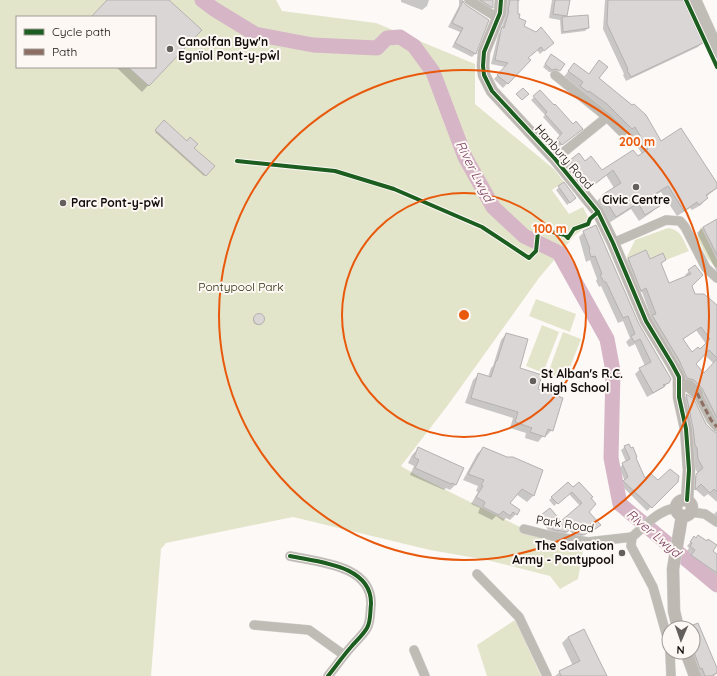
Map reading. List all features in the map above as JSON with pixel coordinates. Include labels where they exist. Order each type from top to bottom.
[{"type":"main road","points":[[694,0],[717,51]]},
{"type":"street","points":[[469,0],[498,18]]},
{"type":"street","name":"Hanbury Road","points":[[501,0],[498,18],[484,52],[482,66],[484,75],[492,91],[555,159],[598,212],[613,243],[643,314],[679,378],[679,397],[686,429],[689,470],[687,500],[679,500],[683,512]]},
{"type":"street","points":[[555,75],[607,117],[622,132]]},
{"type":"street","points":[[555,159],[607,117]]},
{"type":"street","points":[[613,243],[666,220],[680,221],[685,227],[706,268],[717,278]]},
{"type":"street","points":[[679,384],[689,386],[696,393],[711,420],[717,427]]},
{"type":"street","points":[[662,620],[653,588],[631,546],[634,536],[657,515],[667,509],[705,514],[717,522]]},
{"type":"street","points":[[676,620],[674,611],[674,563],[683,512]]},
{"type":"street","name":"Park Road","points":[[524,529],[552,536],[588,542],[634,536]]},
{"type":"street","points":[[290,556],[344,568],[354,573],[365,583],[371,598],[370,616],[367,628],[328,676]]},
{"type":"street","points":[[477,574],[519,617],[548,676]]},
{"type":"street","points":[[254,625],[309,630],[344,655]]},
{"type":"street","points":[[414,650],[425,676]]},
{"type":"street","points":[[670,660],[671,675]]},
{"type":"street","points":[[689,660],[695,676]]},
{"type":"green space","name":"Pontypool Park","points":[[0,0],[276,0],[282,11],[376,23],[475,64],[475,104],[555,170],[564,182],[552,190],[569,214],[583,207],[591,223],[575,235],[539,278],[448,405],[401,466],[548,541],[584,545],[578,579],[560,589],[550,576],[487,560],[430,550],[293,517],[166,543],[161,549],[151,676],[0,676]]},
{"type":"green space","points":[[701,227],[717,260],[716,268],[707,258],[697,237]]},
{"type":"green space","points":[[668,228],[679,233],[689,251],[666,260],[663,253],[650,259],[646,250],[626,259],[635,240]]},
{"type":"green space","points":[[536,299],[576,314],[570,332],[529,316]]},
{"type":"green space","points":[[542,325],[559,332],[543,373],[526,366]]},
{"type":"green space","points":[[563,332],[581,339],[565,380],[548,373]]},
{"type":"green space","points":[[515,620],[541,676],[487,676],[477,645]]},
{"type":"building","name":"Canolfan Byw'n Egnïol Pont-y-pŵl","points":[[107,0],[169,0],[202,30],[149,86],[129,68],[156,68],[156,16],[92,16]]},
{"type":"building","points":[[480,0],[493,0],[493,8]]},
{"type":"building","points":[[510,0],[518,0],[518,14],[520,14],[519,18],[526,21],[524,26],[536,32],[541,27],[554,43],[544,51],[541,47],[528,58],[531,60],[508,84],[497,75],[508,63],[495,60],[501,30],[502,27],[504,28],[509,11]]},
{"type":"building","points":[[555,0],[570,0],[567,16],[553,14]]},
{"type":"building","points":[[608,0],[683,0],[703,43],[631,77],[607,24]]},
{"type":"building","points":[[463,1],[466,5],[489,20],[476,54],[455,43],[463,28],[452,23]]},
{"type":"building","points":[[588,15],[589,28],[563,32],[562,17]]},
{"type":"building","points":[[551,54],[565,64],[560,71],[556,69],[552,70],[545,64]]},
{"type":"building","points":[[599,60],[608,67],[599,78],[632,105],[634,104],[646,115],[661,141],[681,128],[717,183],[717,188],[706,195],[708,198],[699,205],[697,202],[684,211],[668,186],[655,194],[660,202],[658,203],[660,206],[645,215],[638,203],[616,217],[602,195],[621,183],[613,170],[591,187],[570,160],[579,153],[585,161],[591,156],[602,170],[633,150],[638,156],[648,149],[635,127],[632,129],[607,104],[580,86],[583,82],[568,71],[574,63],[589,74]]},
{"type":"building","points":[[523,88],[529,94],[522,100],[516,94]]},
{"type":"building","points":[[540,90],[573,124],[576,121],[583,129],[562,145],[557,139],[562,133],[545,114],[547,112],[533,96]]},
{"type":"building","points":[[164,120],[187,141],[190,137],[198,144],[194,148],[215,166],[206,176],[155,130]]},
{"type":"building","points":[[564,182],[576,198],[570,203],[558,186]]},
{"type":"building","points":[[717,219],[717,255],[703,227]]},
{"type":"building","points":[[596,225],[639,324],[671,379],[669,383],[663,385],[665,386],[653,393],[639,368],[651,362],[640,339],[634,342],[631,336],[635,334],[628,316],[623,318],[606,282],[604,282],[600,275],[602,274],[595,256],[591,257],[590,249],[583,231]]},
{"type":"building","points":[[646,250],[650,259],[663,253],[666,260],[661,263],[669,283],[691,274],[688,270],[695,265],[703,275],[692,286],[695,294],[704,294],[717,305],[717,358],[709,350],[696,364],[704,373],[717,359],[717,418],[702,388],[694,380],[687,378],[679,360],[652,315],[656,314],[646,288],[641,291],[628,258]],"holes":[[[701,327],[710,339],[700,349],[698,347],[692,352],[683,339]]]},
{"type":"building","points":[[257,314],[261,314],[263,315],[263,323],[257,324],[254,321],[254,317]]},
{"type":"building","points":[[506,333],[528,339],[520,368],[542,375],[538,389],[563,398],[553,431],[548,429],[545,437],[530,432],[532,428],[515,422],[518,412],[471,398],[478,373],[491,377]]},
{"type":"building","points":[[686,394],[694,399],[706,424],[717,433],[717,492],[714,489],[710,493],[701,484],[695,490],[696,474],[703,468],[698,459]]},
{"type":"building","points":[[629,444],[631,448],[633,447],[645,478],[650,473],[658,480],[670,469],[679,476],[678,482],[652,508],[623,481],[628,477],[622,463],[630,459],[624,446]]},
{"type":"building","points":[[418,447],[464,468],[456,485],[415,468],[419,460],[414,457]]},
{"type":"building","points":[[483,447],[507,457],[513,457],[543,470],[534,496],[522,489],[510,503],[520,510],[517,515],[513,512],[510,516],[503,511],[499,515],[483,507],[485,502],[476,497],[483,486],[481,485],[484,480],[468,474]]},
{"type":"building","points":[[568,482],[573,487],[579,482],[593,497],[591,498],[596,504],[589,512],[601,525],[584,535],[578,534],[572,528],[567,532],[554,530],[541,515],[550,508],[561,521],[582,503],[572,492],[558,504],[551,497]]},
{"type":"building","points":[[698,535],[717,545],[713,551],[717,554],[717,573],[691,555],[695,550],[690,546],[692,543],[690,542],[694,536],[696,538]]},
{"type":"building","points":[[584,629],[607,676],[561,676],[559,671],[580,661],[568,637]]},
{"type":"building","points":[[701,630],[717,668],[717,673],[711,676],[705,676],[702,668],[700,669],[697,660],[701,660]]},
{"type":"waterway","name":"River Lwyd","points":[[202,0],[255,34],[313,45],[377,48],[387,38],[400,37],[414,46],[433,72],[465,157],[493,207],[524,236],[559,253],[607,339],[613,371],[611,458],[620,504],[717,585]]},
{"type":"marked path","points":[[697,393],[711,420],[717,427]]},
{"type":"cycle path","points":[[501,0],[500,13],[484,52],[484,75],[492,91],[555,159],[598,212],[613,243],[646,321],[679,377],[679,397],[686,429],[689,470],[687,500]]},
{"type":"cycle path","points":[[686,0],[717,67]]},
{"type":"cycle path","points":[[237,161],[335,171],[394,189],[482,227],[529,258],[536,251],[538,232],[540,229],[565,235],[568,238],[574,229],[588,224],[590,219],[598,212]]},
{"type":"cycle path","points":[[290,556],[328,564],[353,573],[363,581],[369,591],[371,604],[370,619],[367,628],[328,676]]},
{"type":"place","name":"Canolfan Byw'n Egnïol Pont-y-pŵl","points":[[170,49]]},
{"type":"place","name":"Civic Centre","points":[[636,187]]},
{"type":"place","name":"Parc Pont-y-pŵl","points":[[63,203]]},
{"type":"place","name":"St Alban's R.C. High School","points":[[533,381]]},
{"type":"place","name":"The Salvation Army - Pontypool","points":[[622,553]]}]
